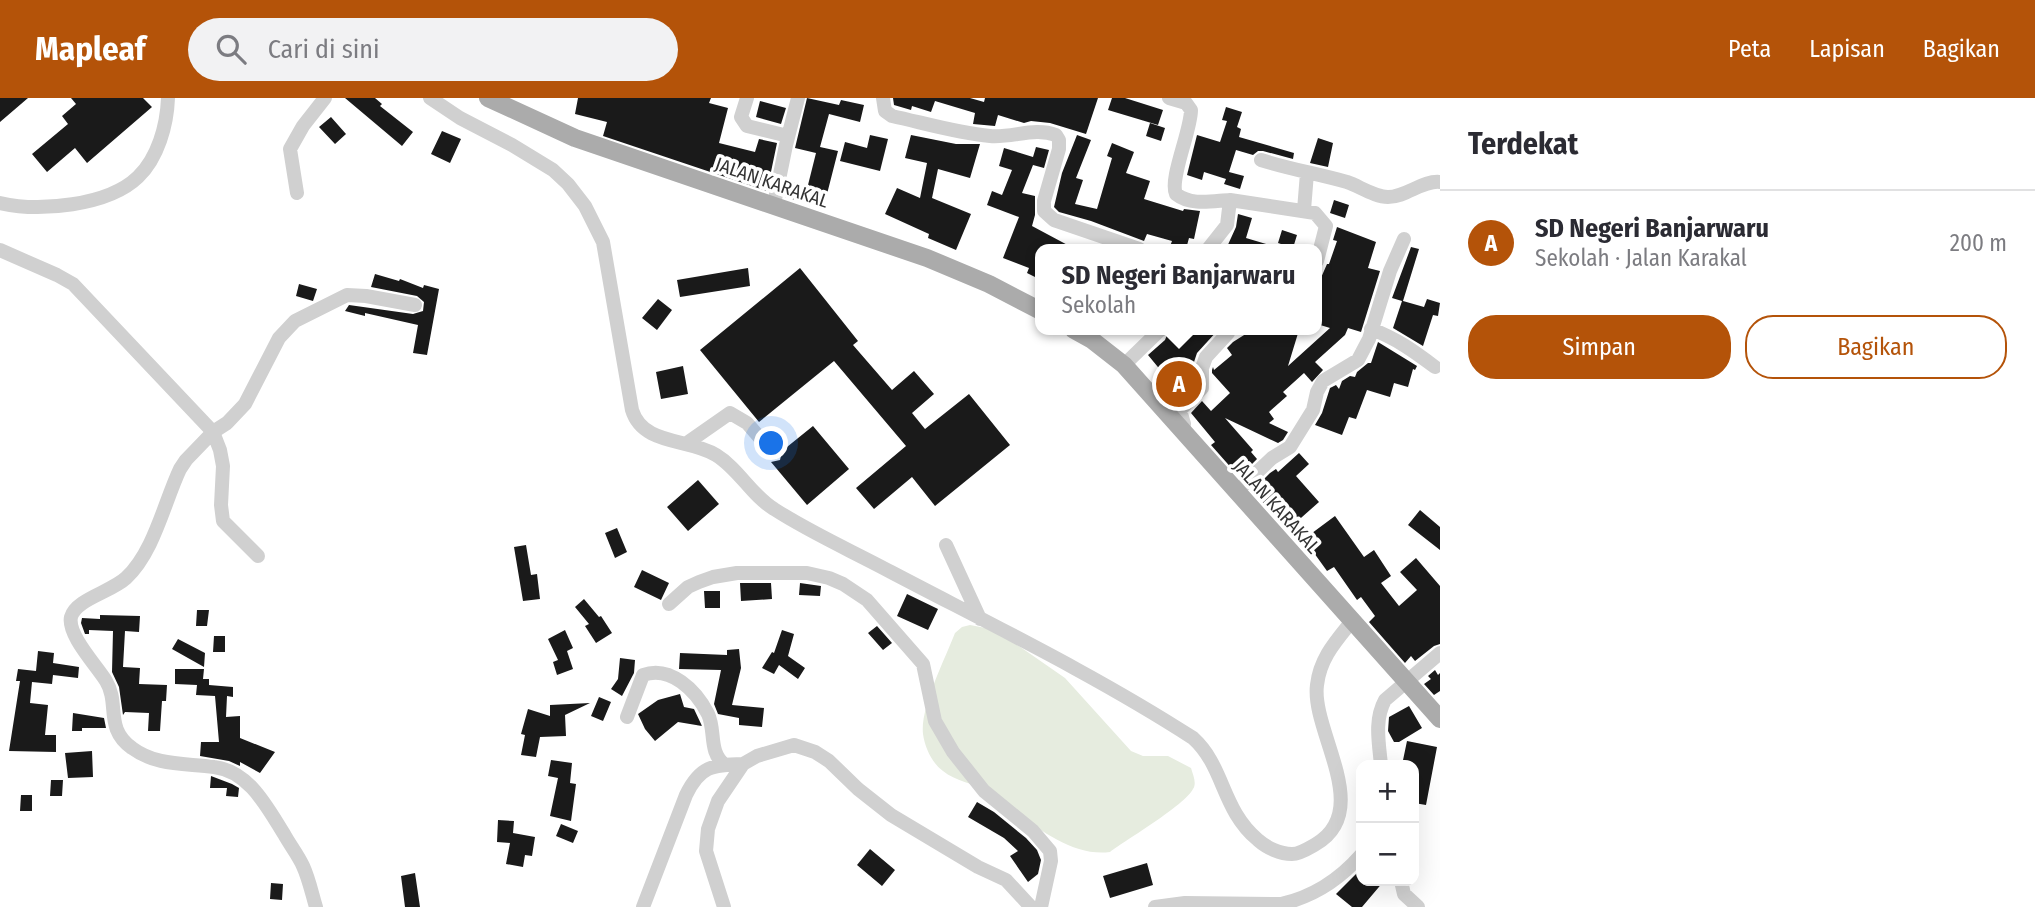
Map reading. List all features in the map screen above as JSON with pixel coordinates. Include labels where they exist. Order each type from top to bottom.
[{"type":"main road","name":"JALAN KARAKAL","points":[[488,98],[515,104],[575,138],[927,258],[989,284],[1035,308]]},
{"type":"main road","name":"JALAN KARAKAL","points":[[1083,335],[1124,365],[1440,719]]},
{"type":"street","points":[[0,203],[26,207],[59,206],[121,189],[139,176],[155,150],[165,127],[168,98]]},
{"type":"street","points":[[297,193],[291,158],[293,142],[325,98]]},
{"type":"street","points":[[430,98],[553,170],[585,206],[603,242],[635,419],[649,434],[704,448],[724,460],[772,508],[1194,738],[1208,752],[1231,807],[1255,838],[1270,848],[1293,854],[1324,839],[1337,819],[1338,779],[1316,699],[1317,684],[1324,658],[1352,621]]},
{"type":"street","points":[[747,98],[741,117],[747,126],[788,136]]},
{"type":"street","points":[[774,205],[798,98]]},
{"type":"street","points":[[883,98],[886,111],[892,116],[988,135],[1028,132],[1056,135],[1059,149],[1044,201],[1044,211],[1054,220],[1124,244]]},
{"type":"street","points":[[1169,98],[1186,103],[1191,110],[1190,127],[1174,183],[1176,194],[1195,202],[1230,200],[1304,210],[1319,215],[1326,226],[1321,244]]},
{"type":"street","points":[[1261,160],[1346,182],[1386,197],[1415,190],[1433,181],[1440,182]]},
{"type":"street","points":[[1304,210],[1307,173]]},
{"type":"street","points":[[1212,244],[1227,225],[1230,200]]},
{"type":"street","points":[[1236,492],[1272,458],[1290,447],[1313,410],[1319,386],[1323,381],[1356,363],[1404,239]]},
{"type":"street","points":[[0,250],[57,275],[79,290],[212,432],[223,466],[223,521],[258,556]]},
{"type":"street","points":[[316,907],[304,867],[254,789],[224,769],[145,757],[125,742],[114,726],[108,686],[79,643],[71,623],[73,612],[80,604],[116,586],[140,562],[180,469],[212,432],[227,423],[245,404],[279,338],[295,321],[346,295],[415,305]]},
{"type":"street","points":[[1371,329],[1397,340],[1435,368]]},
{"type":"street","points":[[1124,365],[1155,335]]},
{"type":"street","points":[[1180,429],[1184,424],[1180,410],[1202,388],[1202,368],[1206,357],[1225,335]]},
{"type":"street","points":[[687,443],[730,413],[747,423],[773,453]]},
{"type":"street","points":[[946,545],[980,619]]},
{"type":"street","points":[[669,604],[688,587],[713,577],[737,573],[807,573],[843,584],[867,600],[923,664],[935,721],[953,751],[984,791],[1033,831],[1050,851],[1051,862],[1041,907]]},
{"type":"street","points":[[1381,760],[1378,718],[1385,700],[1440,653]]},
{"type":"street","points":[[627,717],[643,675],[653,671],[672,675],[685,684],[707,712],[713,729],[713,747],[719,760],[725,765]]},
{"type":"street","points":[[643,907],[694,780],[700,772],[725,765],[743,764],[794,745],[816,752],[891,816],[978,867],[1006,880],[1031,907]]},
{"type":"street","points":[[724,907],[706,851],[706,840],[718,801],[743,764]]},
{"type":"street","points":[[1156,907],[1185,903],[1281,904],[1296,901],[1340,876],[1356,860]]},
{"type":"street","points":[[1402,886],[1409,904]]},
{"type":"shaded area","points":[[970,625],[996,630],[1065,678],[1131,751],[1143,756],[1168,756],[1191,768],[1195,782],[1188,796],[1110,852],[1093,852],[1061,841],[982,789],[939,768],[925,745],[925,711],[955,633]]},
{"type":"building","points":[[0,98],[28,98],[0,122]]},
{"type":"building","points":[[71,98],[143,98],[152,107],[87,163],[75,148],[47,172],[32,154],[68,124],[62,116],[76,104]]},
{"type":"building","points":[[345,98],[375,98],[382,104],[380,106],[413,132],[402,146]]},
{"type":"building","points":[[578,98],[711,98],[709,103],[728,108],[719,143],[755,152],[759,139],[777,143],[767,191],[603,136],[607,122],[575,114]]},
{"type":"building","points":[[807,98],[839,105],[841,100],[864,105],[860,122],[829,114],[820,147],[838,151],[827,194],[807,189],[816,153],[795,148]]},
{"type":"building","points":[[893,98],[970,98],[984,102],[985,98],[1098,98],[1086,134],[1050,123],[1024,123],[998,115],[995,126],[973,124],[975,113],[935,101],[931,112],[912,106],[911,110],[894,105]]},
{"type":"building","points":[[1112,98],[1125,98],[1163,110],[1158,125],[1108,110]]},
{"type":"building","points":[[760,101],[786,108],[781,124],[756,117]]},
{"type":"building","points":[[1226,107],[1242,112],[1237,127],[1241,129],[1239,137],[1294,153],[1293,159],[1263,151],[1253,155],[1236,150],[1229,172],[1244,176],[1240,189],[1224,184],[1226,179],[1204,172],[1202,180],[1187,175],[1197,135],[1220,142],[1227,121],[1222,120]]},
{"type":"building","points":[[331,117],[346,134],[335,144],[319,127]]},
{"type":"building","points":[[1150,123],[1165,128],[1161,141],[1146,136]]},
{"type":"building","points":[[442,131],[461,139],[450,163],[431,154]]},
{"type":"building","points":[[870,135],[888,139],[880,171],[840,161],[845,142],[867,148]]},
{"type":"building","points":[[911,135],[956,144],[980,144],[970,178],[938,169],[932,198],[971,214],[956,250],[885,214],[897,188],[920,198],[927,163],[905,158]]},
{"type":"building","points":[[1077,135],[1091,140],[1076,178],[1083,180],[1075,204],[1097,209],[1112,158],[1107,156],[1112,143],[1134,152],[1126,173],[1150,181],[1144,199],[1183,211],[1200,211],[1194,239],[1189,238],[1187,244],[1171,244],[1172,241],[1147,234],[1144,241],[1059,212],[1054,207],[1062,173]]},
{"type":"building","points":[[1318,138],[1333,143],[1328,167],[1310,163]]},
{"type":"building","points":[[1036,147],[1049,150],[1044,168],[1033,165],[1022,193],[1035,196],[1032,226],[1066,244],[1035,244],[1035,277],[1027,273],[1029,268],[1003,258],[1019,217],[987,205],[992,191],[1002,195],[1012,170],[999,166],[1004,148],[1033,157]]},
{"type":"building","points":[[789,181],[803,185],[799,201],[785,197]]},
{"type":"building","points":[[1334,200],[1349,205],[1345,218],[1330,213]]},
{"type":"building","points":[[1238,214],[1252,218],[1246,238],[1266,244],[1228,244],[1236,227]]},
{"type":"building","points":[[1337,227],[1376,242],[1368,268],[1380,271],[1361,332],[1348,328],[1345,335],[1315,362],[1323,370],[1312,382],[1304,373],[1283,392],[1287,396],[1269,412],[1274,419],[1269,423],[1288,432],[1283,440],[1278,443],[1225,418],[1253,450],[1251,452],[1257,459],[1246,470],[1241,465],[1234,471],[1211,445],[1215,442],[1191,413],[1202,401],[1211,411],[1230,393],[1212,373],[1213,367],[1214,370],[1232,355],[1227,348],[1244,335],[1297,335],[1288,366],[1330,328],[1322,326],[1322,276],[1337,241],[1333,240]]},
{"type":"building","points":[[1282,230],[1297,235],[1294,244],[1278,243]]},
{"type":"building","points":[[1411,247],[1419,249],[1403,301],[1424,307],[1427,299],[1440,303],[1438,316],[1433,315],[1423,346],[1393,328],[1402,301],[1392,298]]},
{"type":"building","points":[[748,268],[750,286],[680,297],[677,280]]},
{"type":"building","points":[[800,268],[858,341],[853,345],[892,390],[914,371],[934,394],[912,413],[925,429],[969,394],[1010,445],[935,506],[912,477],[874,509],[856,488],[906,446],[834,361],[759,422],[700,350]]},
{"type":"building","points":[[375,274],[399,281],[400,279],[423,288],[424,285],[439,289],[427,355],[413,353],[418,325],[345,311],[349,305],[413,314],[423,311],[424,302],[417,296],[371,287]]},
{"type":"building","points":[[299,284],[317,289],[313,301],[296,296]]},
{"type":"building","points":[[658,299],[672,310],[657,330],[642,318]]},
{"type":"building","points":[[1167,335],[1213,335],[1197,353],[1192,368],[1192,384],[1181,395],[1148,355]]},
{"type":"building","points":[[1378,342],[1417,366],[1413,369],[1408,387],[1394,383],[1390,397],[1367,390],[1356,419],[1349,417],[1342,435],[1315,425],[1330,388],[1336,385],[1339,389],[1342,381],[1350,376],[1355,377],[1357,372],[1371,363]]},
{"type":"building","points":[[683,366],[688,394],[661,399],[656,372]]},
{"type":"building","points":[[813,426],[849,469],[807,505],[771,462],[780,460],[782,451]]},
{"type":"building","points":[[1299,453],[1309,464],[1296,476],[1319,502],[1293,525],[1282,513],[1277,517],[1252,491],[1270,473],[1276,469],[1278,472]]},
{"type":"building","points":[[698,480],[719,504],[688,531],[667,507]]},
{"type":"building","points":[[1420,510],[1440,527],[1440,550],[1408,525]]},
{"type":"building","points":[[1335,516],[1364,557],[1374,550],[1391,576],[1381,583],[1399,606],[1417,590],[1400,572],[1416,558],[1440,586],[1440,644],[1415,661],[1411,656],[1405,663],[1369,622],[1375,616],[1361,597],[1357,600],[1334,567],[1327,571],[1304,539]]},
{"type":"building","points":[[617,528],[627,552],[615,558],[605,533]]},
{"type":"building","points":[[526,545],[531,575],[537,574],[540,599],[523,601],[514,547]]},
{"type":"building","points":[[642,570],[669,583],[661,600],[634,587]]},
{"type":"building","points":[[740,583],[771,583],[772,599],[741,601]]},
{"type":"building","points":[[800,583],[821,586],[820,596],[799,595]]},
{"type":"building","points":[[704,591],[720,591],[720,608],[705,608]]},
{"type":"building","points":[[907,594],[938,609],[928,630],[897,616]]},
{"type":"building","points":[[584,599],[599,617],[601,616],[612,633],[596,643],[585,626],[589,624],[575,607]]},
{"type":"building","points":[[197,610],[209,610],[207,626],[196,626]]},
{"type":"building","points":[[100,615],[140,616],[139,632],[125,631],[123,667],[140,668],[139,684],[167,685],[166,701],[162,701],[160,731],[148,731],[149,713],[125,712],[123,715],[119,687],[112,672],[113,631],[89,630],[89,634],[85,634],[81,623],[82,618],[100,619]]},
{"type":"building","points":[[877,626],[892,643],[883,650],[868,633]]},
{"type":"building","points":[[565,630],[573,648],[567,651],[573,669],[557,675],[553,662],[558,660],[548,639]]},
{"type":"building","points":[[782,630],[794,634],[788,656],[805,668],[798,679],[779,665],[774,674],[762,668],[772,652],[774,653]]},
{"type":"building","points":[[214,636],[225,636],[225,652],[213,652]]},
{"type":"building","points":[[178,639],[205,653],[204,667],[172,649]]},
{"type":"building","points":[[739,649],[741,668],[732,705],[764,708],[762,727],[739,725],[739,718],[718,714],[714,704],[721,670],[679,669],[680,653],[727,655],[727,650]]},
{"type":"building","points":[[38,651],[54,653],[53,663],[79,667],[78,678],[53,675],[52,684],[32,682],[30,703],[48,705],[45,735],[56,735],[56,752],[9,751],[20,681],[16,681],[18,669],[36,671]]},
{"type":"building","points":[[620,658],[635,660],[634,673],[622,696],[611,689],[618,679]]},
{"type":"building","points":[[175,669],[204,669],[203,679],[209,679],[209,685],[233,687],[233,697],[227,696],[226,717],[240,716],[240,738],[275,752],[260,773],[240,762],[240,766],[229,761],[200,756],[201,742],[219,742],[215,696],[196,695],[197,685],[175,684]]},
{"type":"building","points":[[1435,670],[1438,675],[1440,673],[1440,691],[1434,695],[1424,684],[1431,679],[1428,676]]},
{"type":"building","points":[[680,694],[684,707],[694,709],[702,726],[678,722],[655,741],[638,714],[658,700]]},
{"type":"building","points":[[599,697],[611,702],[603,721],[591,716]]},
{"type":"building","points":[[590,703],[565,715],[566,736],[540,737],[536,757],[521,755],[525,735],[521,734],[528,709],[550,716],[550,705]]},
{"type":"building","points":[[1409,706],[1422,728],[1399,742],[1394,742],[1388,731],[1389,717]]},
{"type":"building","points":[[73,713],[104,718],[106,728],[82,728],[82,731],[72,731]]},
{"type":"building","points":[[1407,741],[1437,747],[1426,805],[1419,804],[1419,760],[1403,760]]},
{"type":"building","points":[[92,751],[93,777],[68,778],[65,753]]},
{"type":"building","points":[[551,760],[572,763],[570,783],[576,784],[571,821],[550,816],[558,778],[548,776]]},
{"type":"building","points":[[211,776],[239,788],[238,797],[226,796],[227,788],[210,788]]},
{"type":"building","points":[[51,780],[63,780],[62,796],[50,796]]},
{"type":"building","points":[[21,795],[32,795],[32,811],[20,811]]},
{"type":"building","points":[[977,802],[994,812],[1037,850],[1041,860],[1038,874],[1028,882],[1010,856],[1018,851],[1004,838],[968,817]]},
{"type":"building","points":[[498,820],[514,821],[513,833],[535,837],[532,856],[525,855],[523,867],[506,864],[510,843],[497,842]]},
{"type":"building","points":[[561,824],[578,831],[573,843],[556,836]]},
{"type":"building","points":[[870,849],[895,870],[882,886],[857,865]]},
{"type":"building","points":[[1147,863],[1153,885],[1110,898],[1103,876]]},
{"type":"building","points":[[415,873],[420,907],[405,907],[401,876]]},
{"type":"building","points":[[1356,874],[1356,886],[1380,886],[1362,907],[1352,907],[1336,894]]},
{"type":"building","points":[[271,883],[283,884],[282,900],[270,899]]},
{"type":"place","name":"SD Negeri Banjarwaru","points":[[1179,384]]}]
